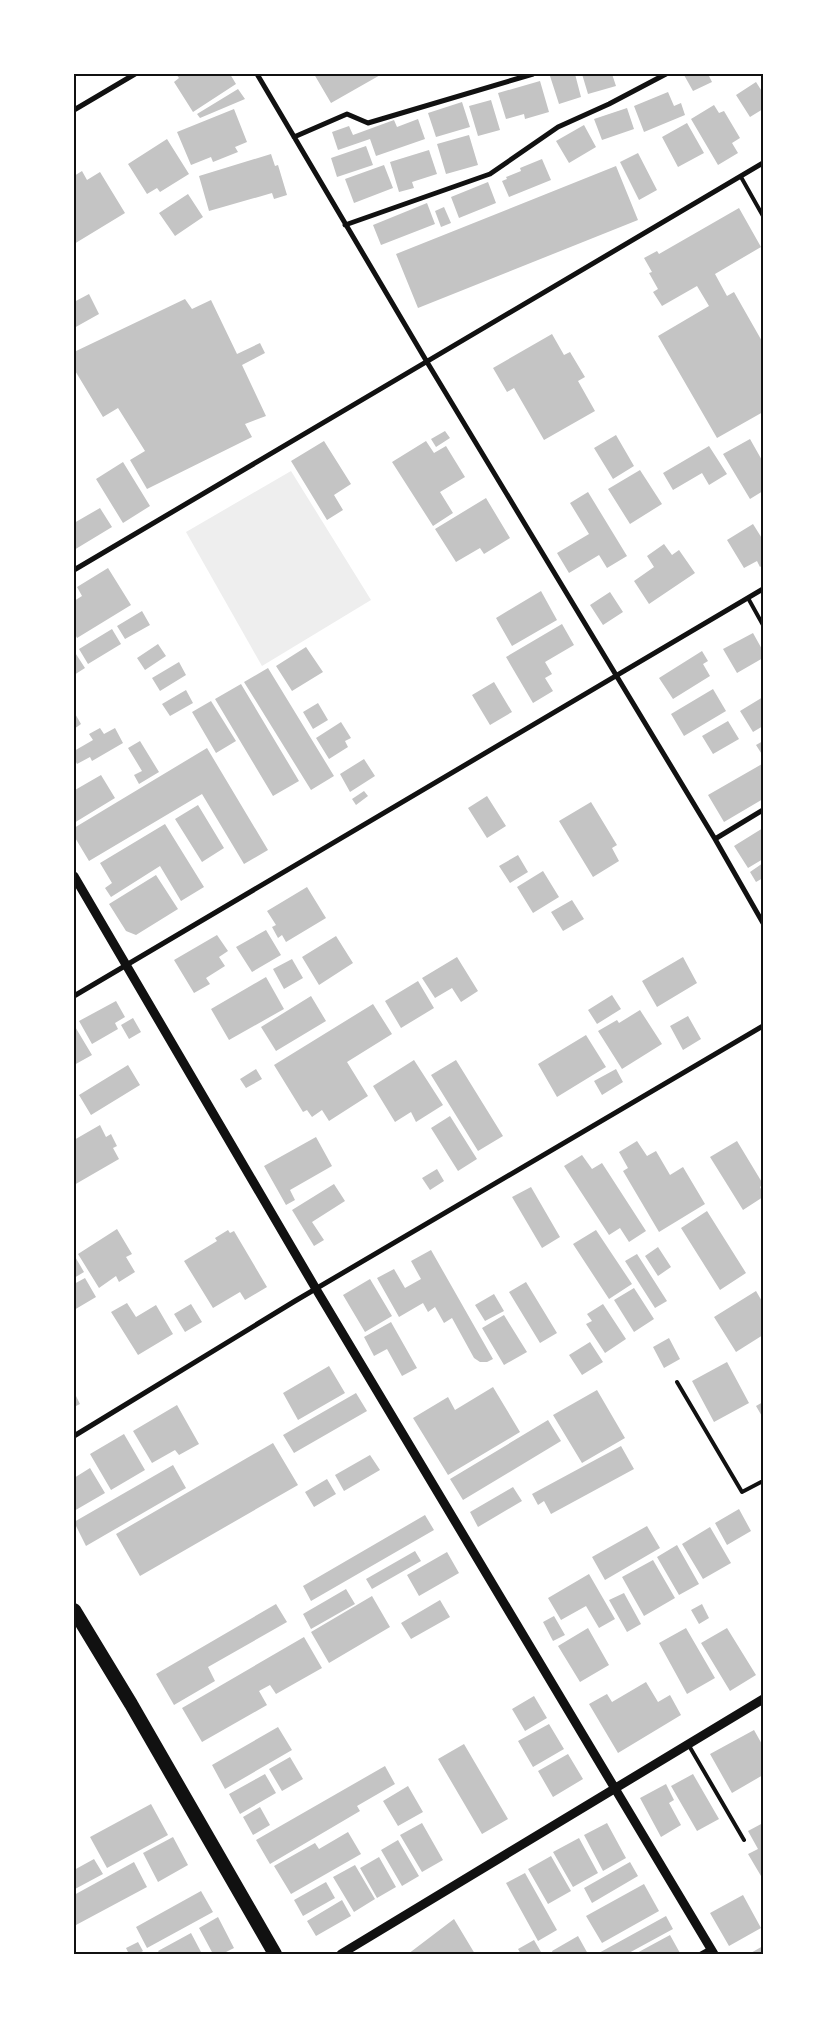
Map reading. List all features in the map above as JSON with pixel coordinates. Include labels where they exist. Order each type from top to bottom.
[{"type":"highway","points":[[74,1610],[131,1704],[275,1954]]},
{"type":"street","points":[[74,110],[135,74]]},
{"type":"street","points":[[257,74],[427,362],[715,839],[763,923]]},
{"type":"street","points":[[294,137],[347,114],[368,122],[533,74]]},
{"type":"street","points":[[345,225],[490,174],[558,128],[666,74]]},
{"type":"street","points":[[74,570],[763,163]]},
{"type":"street","points":[[74,996],[763,589]]},
{"type":"street","points":[[715,839],[763,810]]},
{"type":"street","points":[[74,876],[316,1289],[712,1951]]},
{"type":"street","points":[[74,1436],[316,1289],[763,1026]]},
{"type":"street","points":[[341,1954],[763,1699]]},
{"type":"lane","points":[[741,177],[763,216]]},
{"type":"lane","points":[[748,598],[763,625]]},
{"type":"lane","points":[[677,1382],[742,1492],[763,1480]]},
{"type":"lane","points":[[688,1744],[744,1840]]},
{"type":"lane","points":[[700,1954],[712,1951]]},
{"type":"shaded area","points":[[291,471],[371,600],[262,666],[186,532]]},
{"type":"building","points":[[176,74],[230,74],[236,84],[193,112],[174,82],[179,78]]},
{"type":"building","points":[[314,74],[382,74],[331,103]]},
{"type":"building","points":[[575,74],[581,97],[559,104],[550,76]]},
{"type":"building","points":[[582,74],[612,74],[616,86],[588,94]]},
{"type":"building","points":[[708,74],[712,82],[693,91],[684,75]]},
{"type":"building","points":[[540,81],[549,112],[525,119],[524,114],[506,119],[498,93]]},
{"type":"building","points":[[756,82],[763,93],[763,109],[750,117],[736,95]]},
{"type":"building","points":[[238,89],[245,99],[200,118],[197,114]]},
{"type":"building","points":[[668,92],[674,106],[681,103],[685,115],[644,132],[634,106]]},
{"type":"building","points":[[491,100],[500,130],[478,136],[469,106]]},
{"type":"building","points":[[462,102],[470,127],[436,137],[428,113]]},
{"type":"building","points":[[714,105],[719,113],[724,111],[740,138],[732,143],[738,153],[718,165],[691,119]]},
{"type":"building","points":[[627,108],[634,129],[602,140],[594,119]]},
{"type":"building","points":[[234,109],[247,142],[235,147],[238,152],[213,162],[211,157],[191,165],[177,132]]},
{"type":"building","points":[[418,119],[425,139],[376,156],[370,139],[338,150],[332,132],[349,126],[353,135],[394,120],[397,127]]},
{"type":"building","points":[[687,123],[704,153],[678,167],[662,137]]},
{"type":"building","points":[[584,125],[596,147],[569,163],[556,141]]},
{"type":"building","points":[[469,135],[478,165],[446,174],[437,144]]},
{"type":"building","points":[[167,139],[189,174],[160,192],[157,188],[147,194],[128,164]]},
{"type":"building","points":[[366,146],[373,165],[337,177],[331,158]]},
{"type":"building","points":[[429,150],[437,174],[412,182],[414,188],[399,192],[390,162]]},
{"type":"building","points":[[638,153],[657,190],[639,200],[620,162]]},
{"type":"building","points":[[271,154],[275,166],[278,165],[287,195],[274,199],[272,193],[209,211],[199,176]]},
{"type":"building","points":[[542,159],[551,180],[509,197],[502,181],[507,179],[506,177],[521,171],[520,168]]},
{"type":"building","points":[[384,165],[393,188],[354,203],[345,179]]},
{"type":"building","points":[[616,166],[638,220],[418,308],[396,254]]},
{"type":"building","points":[[82,171],[87,180],[100,172],[125,213],[74,244],[74,176]]},
{"type":"building","points":[[488,182],[496,203],[459,218],[451,197]]},
{"type":"building","points":[[188,194],[203,217],[175,236],[159,213]]},
{"type":"building","points":[[427,203],[435,224],[381,245],[373,225]]},
{"type":"building","points":[[444,207],[451,223],[441,227],[435,211]]},
{"type":"building","points":[[739,208],[761,247],[715,274],[727,296],[734,292],[763,343],[763,412],[717,438],[658,336],[709,306],[697,286],[662,306],[653,292],[658,289],[649,273],[652,272],[644,258],[657,251],[659,254]]},
{"type":"building","points":[[89,294],[99,314],[74,328],[74,302]]},
{"type":"building","points":[[185,299],[192,309],[211,300],[237,354],[260,343],[265,353],[242,365],[266,416],[245,424],[252,437],[147,489],[130,460],[145,451],[118,408],[103,417],[74,369],[74,352]]},
{"type":"building","points":[[552,334],[564,355],[570,352],[585,377],[578,381],[595,411],[544,440],[514,388],[507,392],[493,368]]},
{"type":"building","points":[[445,431],[450,438],[436,447],[431,439]]},
{"type":"building","points":[[616,435],[634,466],[613,479],[594,448]]},
{"type":"building","points":[[750,439],[763,462],[763,491],[750,499],[723,454]]},
{"type":"building","points":[[324,441],[351,484],[334,495],[343,510],[327,520],[291,461]]},
{"type":"building","points":[[426,441],[434,453],[446,446],[465,477],[440,492],[453,513],[433,526],[392,462]]},
{"type":"building","points":[[709,446],[727,474],[709,485],[702,473],[673,490],[663,473]]},
{"type":"building","points":[[123,462],[150,506],[123,523],[96,479]]},
{"type":"building","points":[[640,470],[662,504],[630,524],[608,489]]},
{"type":"building","points":[[588,492],[627,556],[607,568],[599,555],[569,573],[557,553],[589,534],[570,503]]},
{"type":"building","points":[[486,498],[510,538],[484,554],[480,548],[456,562],[435,529]]},
{"type":"building","points":[[100,508],[112,527],[74,550],[74,523]]},
{"type":"building","points":[[753,524],[763,540],[763,565],[760,567],[757,561],[744,568],[727,540]]},
{"type":"building","points":[[664,544],[672,555],[679,550],[695,573],[649,604],[634,581],[654,567],[647,556]]},
{"type":"building","points":[[108,568],[131,605],[77,638],[74,632],[74,601],[82,596],[77,587]]},
{"type":"building","points":[[541,591],[557,620],[512,646],[496,618]]},
{"type":"building","points":[[610,592],[623,612],[603,625],[590,605]]},
{"type":"building","points":[[142,611],[150,625],[125,639],[117,626]]},
{"type":"building","points":[[562,624],[574,645],[545,662],[552,674],[545,678],[553,691],[533,703],[506,657]]},
{"type":"building","points":[[112,629],[121,644],[88,664],[79,649]]},
{"type":"building","points":[[753,633],[763,651],[763,658],[737,673],[723,649]]},
{"type":"building","points":[[158,644],[166,656],[145,670],[137,658]]},
{"type":"building","points":[[306,647],[323,672],[292,691],[276,666]]},
{"type":"building","points":[[74,651],[85,668],[74,675]]},
{"type":"building","points":[[702,651],[708,661],[703,664],[710,676],[673,699],[659,678]]},
{"type":"building","points":[[179,662],[186,675],[160,691],[152,678]]},
{"type":"building","points":[[268,668],[334,776],[311,790],[244,682]]},
{"type":"building","points":[[494,682],[512,712],[490,725],[472,695]]},
{"type":"building","points":[[241,684],[299,781],[273,796],[215,699]]},
{"type":"building","points":[[713,689],[726,711],[684,736],[671,714]]},
{"type":"building","points":[[186,690],[193,703],[170,716],[162,704]]},
{"type":"building","points":[[763,697],[763,726],[753,732],[740,711]]},
{"type":"building","points":[[211,701],[236,741],[216,753],[192,712]]},
{"type":"building","points":[[318,703],[328,720],[313,729],[303,712]]},
{"type":"building","points":[[74,712],[81,724],[74,729]]},
{"type":"building","points":[[728,721],[739,739],[713,754],[702,736]]},
{"type":"building","points":[[341,722],[351,738],[345,741],[348,747],[329,759],[316,738]]},
{"type":"building","points":[[100,728],[104,734],[115,728],[123,743],[92,761],[90,757],[77,764],[74,758],[74,751],[93,740],[89,734]]},
{"type":"building","points":[[140,741],[159,772],[139,784],[134,775],[142,771],[128,748]]},
{"type":"building","points":[[763,741],[763,756],[756,745]]},
{"type":"building","points":[[207,748],[268,850],[244,864],[202,794],[89,861],[74,836],[74,828]]},
{"type":"building","points":[[364,759],[375,776],[350,792],[340,774]]},
{"type":"building","points":[[762,764],[763,799],[724,822],[708,795]]},
{"type":"building","points":[[101,775],[115,798],[74,823],[74,788],[75,790]]},
{"type":"building","points":[[364,791],[368,796],[356,805],[352,799]]},
{"type":"building","points":[[487,796],[506,826],[487,838],[468,808]]},
{"type":"building","points":[[591,802],[617,845],[612,848],[619,861],[593,877],[559,821]]},
{"type":"building","points":[[198,805],[224,848],[202,862],[175,819]]},
{"type":"building","points":[[165,824],[204,887],[181,901],[160,866],[111,897],[105,888],[112,883],[100,863]]},
{"type":"building","points":[[763,828],[763,859],[748,868],[734,846]]},
{"type":"building","points":[[518,855],[528,872],[510,883],[499,866]]},
{"type":"building","points":[[763,863],[763,878],[756,882],[750,872]]},
{"type":"building","points":[[543,871],[559,897],[533,913],[517,887]]},
{"type":"building","points":[[156,875],[178,909],[136,935],[126,931],[109,904]]},
{"type":"building","points":[[307,887],[326,918],[286,942],[282,935],[278,938],[272,927],[276,925],[267,911]]},
{"type":"building","points":[[572,900],[584,919],[563,931],[551,912]]},
{"type":"building","points":[[266,930],[281,955],[252,972],[236,947]]},
{"type":"building","points":[[217,935],[228,951],[219,957],[225,966],[206,978],[210,984],[194,993],[174,960]]},
{"type":"building","points":[[336,936],[353,963],[319,985],[302,957]]},
{"type":"building","points":[[457,957],[478,991],[461,1002],[452,988],[435,998],[422,978]]},
{"type":"building","points":[[683,957],[697,983],[657,1007],[642,981]]},
{"type":"building","points":[[292,959],[303,978],[284,989],[273,969]]},
{"type":"building","points":[[266,977],[284,1009],[229,1040],[211,1009]]},
{"type":"building","points":[[418,981],[434,1008],[401,1028],[385,1001]]},
{"type":"building","points":[[612,995],[621,1009],[597,1024],[588,1010]]},
{"type":"building","points":[[311,996],[326,1021],[276,1051],[261,1027]]},
{"type":"building","points":[[116,1001],[125,1017],[115,1023],[118,1029],[92,1044],[79,1021]]},
{"type":"building","points":[[373,1004],[392,1034],[347,1062],[368,1096],[329,1121],[322,1110],[312,1117],[307,1110],[303,1112],[274,1065]]},
{"type":"building","points":[[640,1010],[662,1044],[622,1069],[598,1031],[617,1020],[619,1023]]},
{"type":"building","points":[[688,1016],[701,1039],[683,1050],[670,1026]]},
{"type":"building","points":[[133,1018],[141,1032],[129,1039],[121,1025]]},
{"type":"building","points":[[74,1025],[92,1055],[74,1065]]},
{"type":"building","points":[[586,1035],[606,1067],[557,1097],[538,1064]]},
{"type":"building","points":[[414,1060],[443,1105],[416,1122],[411,1112],[395,1122],[373,1086]]},
{"type":"building","points":[[456,1060],[503,1136],[478,1151],[431,1075]]},
{"type":"building","points":[[128,1065],[140,1085],[91,1115],[79,1095]]},
{"type":"building","points":[[256,1069],[262,1079],[246,1088],[240,1079]]},
{"type":"building","points":[[616,1069],[623,1082],[602,1095],[594,1081]]},
{"type":"building","points":[[450,1116],[477,1159],[458,1171],[431,1128]]},
{"type":"building","points":[[100,1125],[106,1137],[111,1134],[117,1146],[113,1148],[119,1159],[74,1185],[74,1140]]},
{"type":"building","points":[[316,1137],[332,1166],[290,1190],[295,1200],[286,1205],[264,1166]]},
{"type":"building","points":[[637,1141],[647,1156],[656,1151],[670,1175],[683,1167],[705,1204],[659,1232],[623,1171],[628,1168],[619,1152]]},
{"type":"building","points":[[737,1141],[763,1184],[760,1187],[763,1197],[743,1210],[710,1157]]},
{"type":"building","points":[[582,1155],[592,1169],[602,1163],[646,1231],[629,1242],[620,1228],[609,1235],[564,1166]]},
{"type":"building","points":[[437,1169],[444,1181],[430,1190],[422,1178]]},
{"type":"building","points":[[334,1184],[345,1201],[312,1222],[324,1240],[314,1246],[292,1210]]},
{"type":"building","points":[[531,1187],[560,1237],[542,1248],[512,1197]]},
{"type":"building","points":[[707,1211],[746,1273],[720,1290],[681,1228]]},
{"type":"building","points":[[117,1229],[132,1254],[126,1257],[135,1272],[119,1282],[116,1276],[99,1288],[78,1254]]},
{"type":"building","points":[[228,1230],[230,1233],[234,1231],[267,1287],[245,1300],[240,1292],[213,1308],[184,1261],[217,1241],[215,1238]]},
{"type":"building","points":[[596,1230],[632,1284],[609,1299],[573,1244]]},
{"type":"building","points":[[658,1247],[671,1267],[658,1276],[645,1256]]},
{"type":"building","points":[[431,1250],[493,1359],[487,1362],[480,1362],[474,1358],[452,1318],[444,1323],[435,1307],[428,1312],[423,1303],[399,1317],[377,1278],[394,1269],[405,1288],[421,1279],[411,1261]]},
{"type":"building","points":[[637,1254],[667,1301],[655,1308],[625,1261]]},
{"type":"building","points":[[74,1255],[84,1272],[74,1278]]},
{"type":"building","points":[[85,1278],[96,1297],[74,1310],[74,1284]]},
{"type":"building","points":[[370,1279],[392,1316],[365,1332],[343,1295]]},
{"type":"building","points":[[526,1282],[557,1333],[540,1343],[509,1292]]},
{"type":"building","points":[[634,1288],[654,1319],[634,1332],[614,1300]]},
{"type":"building","points":[[756,1291],[763,1303],[763,1335],[736,1352],[714,1317]]},
{"type":"building","points":[[494,1294],[504,1311],[485,1321],[475,1305]]},
{"type":"building","points":[[127,1303],[136,1317],[156,1305],[173,1334],[138,1355],[111,1312]]},
{"type":"building","points":[[191,1304],[202,1322],[185,1332],[174,1314]]},
{"type":"building","points":[[603,1304],[626,1339],[605,1353],[586,1324],[592,1321],[587,1314]]},
{"type":"building","points":[[504,1315],[527,1352],[504,1365],[482,1328]]},
{"type":"building","points":[[391,1322],[417,1368],[402,1376],[387,1349],[374,1356],[364,1337]]},
{"type":"building","points":[[669,1338],[680,1359],[664,1368],[653,1347]]},
{"type":"building","points":[[590,1342],[603,1362],[582,1375],[569,1355]]},
{"type":"building","points":[[727,1362],[749,1403],[714,1422],[692,1381]]},
{"type":"building","points":[[329,1366],[345,1393],[298,1420],[283,1393]]},
{"type":"building","points":[[493,1387],[520,1432],[448,1475],[413,1418],[448,1397],[455,1410]]},
{"type":"building","points":[[597,1390],[625,1438],[582,1463],[553,1415]]},
{"type":"building","points":[[74,1392],[80,1404],[74,1407]]},
{"type":"building","points":[[356,1393],[367,1411],[294,1453],[283,1435]]},
{"type":"building","points":[[763,1402],[763,1418],[756,1406]]},
{"type":"building","points":[[177,1405],[199,1444],[179,1455],[175,1450],[152,1463],[133,1431]]},
{"type":"building","points":[[548,1420],[561,1441],[463,1500],[450,1479]]},
{"type":"building","points":[[124,1434],[145,1470],[111,1490],[90,1454]]},
{"type":"building","points":[[273,1443],[298,1485],[140,1576],[116,1534]]},
{"type":"building","points":[[621,1446],[634,1469],[551,1514],[544,1501],[538,1505],[532,1494]]},
{"type":"building","points":[[370,1455],[380,1470],[344,1491],[335,1475]]},
{"type":"building","points":[[173,1465],[186,1488],[86,1546],[74,1522]]},
{"type":"building","points":[[90,1468],[105,1493],[74,1511],[74,1478]]},
{"type":"building","points":[[327,1479],[336,1494],[314,1507],[305,1492]]},
{"type":"building","points":[[513,1487],[522,1501],[478,1527],[470,1512]]},
{"type":"building","points":[[739,1509],[751,1531],[727,1545],[715,1523]]},
{"type":"building","points":[[425,1515],[434,1530],[311,1601],[303,1586]]},
{"type":"building","points":[[647,1526],[660,1548],[605,1580],[592,1557]]},
{"type":"building","points":[[710,1527],[731,1563],[703,1579],[682,1544]]},
{"type":"building","points":[[677,1545],[699,1584],[679,1595],[657,1557]]},
{"type":"building","points":[[415,1551],[421,1561],[372,1589],[366,1579]]},
{"type":"building","points":[[447,1552],[459,1573],[419,1596],[407,1575]]},
{"type":"building","points":[[653,1560],[675,1598],[644,1616],[622,1577]]},
{"type":"building","points":[[589,1574],[615,1619],[599,1628],[586,1606],[561,1620],[548,1598]]},
{"type":"building","points":[[346,1589],[355,1604],[311,1629],[303,1614]]},
{"type":"building","points":[[624,1593],[641,1624],[627,1632],[609,1600]]},
{"type":"building","points":[[372,1596],[390,1627],[329,1663],[311,1632]]},
{"type":"building","points":[[440,1600],[450,1617],[411,1639],[401,1623]]},
{"type":"building","points":[[276,1604],[287,1622],[208,1667],[215,1681],[174,1705],[156,1674]]},
{"type":"building","points":[[702,1604],[709,1618],[699,1624],[691,1610]]},
{"type":"building","points":[[554,1616],[565,1635],[553,1641],[543,1622]]},
{"type":"building","points":[[588,1628],[609,1665],[580,1682],[558,1646]]},
{"type":"building","points":[[686,1628],[715,1678],[687,1694],[659,1643]]},
{"type":"building","points":[[727,1628],[756,1675],[730,1691],[701,1643]]},
{"type":"building","points":[[304,1637],[322,1668],[276,1694],[270,1685],[259,1691],[267,1705],[202,1742],[182,1708]]},
{"type":"building","points":[[646,1682],[658,1702],[670,1695],[681,1715],[618,1753],[589,1704],[607,1694],[612,1702]]},
{"type":"building","points":[[534,1696],[547,1718],[525,1731],[512,1709]]},
{"type":"building","points":[[549,1724],[564,1749],[533,1767],[518,1741]]},
{"type":"building","points":[[278,1727],[292,1750],[225,1789],[212,1765]]},
{"type":"building","points":[[754,1730],[763,1746],[763,1775],[732,1793],[710,1754]]},
{"type":"building","points":[[464,1744],[508,1819],[482,1834],[438,1759]]},
{"type":"building","points":[[568,1754],[583,1779],[553,1797],[538,1771]]},
{"type":"building","points":[[290,1757],[303,1779],[282,1791],[269,1769]]},
{"type":"building","points":[[385,1766],[395,1784],[357,1806],[360,1811],[270,1864],[256,1840]]},
{"type":"building","points":[[265,1774],[276,1793],[240,1814],[229,1794]]},
{"type":"building","points":[[693,1774],[719,1819],[697,1831],[671,1786]]},
{"type":"building","points":[[666,1784],[674,1800],[669,1803],[681,1825],[661,1837],[640,1798]]},
{"type":"building","points":[[408,1786],[423,1812],[398,1826],[383,1801]]},
{"type":"building","points":[[151,1804],[168,1835],[107,1868],[90,1837]]},
{"type":"building","points":[[260,1807],[270,1825],[253,1835],[243,1817]]},
{"type":"building","points":[[422,1823],[443,1860],[422,1872],[400,1835]]},
{"type":"building","points":[[607,1823],[626,1858],[603,1871],[584,1835]]},
{"type":"building","points":[[763,1823],[763,1874],[761,1876],[748,1854],[758,1849],[748,1831]]},
{"type":"building","points":[[348,1832],[361,1854],[291,1894],[274,1866],[315,1843],[319,1849]]},
{"type":"building","points":[[173,1837],[188,1865],[158,1882],[143,1853]]},
{"type":"building","points":[[579,1838],[598,1873],[573,1887],[553,1852]]},
{"type":"building","points":[[398,1840],[419,1876],[402,1886],[381,1850]]},
{"type":"building","points":[[551,1856],[571,1891],[548,1904],[528,1869]]},
{"type":"building","points":[[379,1857],[396,1887],[377,1898],[360,1868]]},
{"type":"building","points":[[94,1859],[103,1874],[75,1889],[74,1870]]},
{"type":"building","points":[[134,1862],[147,1887],[76,1925],[74,1920],[74,1895]]},
{"type":"building","points":[[630,1862],[638,1876],[592,1903],[584,1888]]},
{"type":"building","points":[[355,1865],[375,1899],[354,1912],[333,1877]]},
{"type":"building","points":[[525,1873],[557,1930],[538,1941],[506,1883]]},
{"type":"building","points":[[326,1882],[335,1898],[303,1916],[294,1900]]},
{"type":"building","points":[[644,1884],[659,1911],[602,1943],[586,1916]]},
{"type":"building","points":[[201,1891],[213,1912],[147,1948],[136,1927]]},
{"type":"building","points":[[743,1895],[761,1928],[729,1946],[710,1913]]},
{"type":"building","points":[[342,1900],[351,1916],[316,1936],[307,1921]]},
{"type":"building","points":[[666,1916],[673,1929],[627,1954],[597,1954]]},
{"type":"building","points":[[218,1917],[234,1948],[222,1954],[213,1954],[199,1928]]},
{"type":"building","points":[[454,1919],[475,1954],[408,1954]]},
{"type":"building","points":[[191,1933],[201,1952],[197,1954],[160,1954],[158,1951]]},
{"type":"building","points":[[670,1935],[680,1953],[635,1954]]},
{"type":"building","points":[[578,1936],[588,1954],[553,1954],[552,1951]]},
{"type":"building","points":[[534,1940],[541,1952],[521,1954],[518,1949]]},
{"type":"building","points":[[138,1942],[143,1951],[138,1954],[129,1954],[126,1948]]},
{"type":"building","points":[[763,1946],[763,1954],[749,1954]]}]
